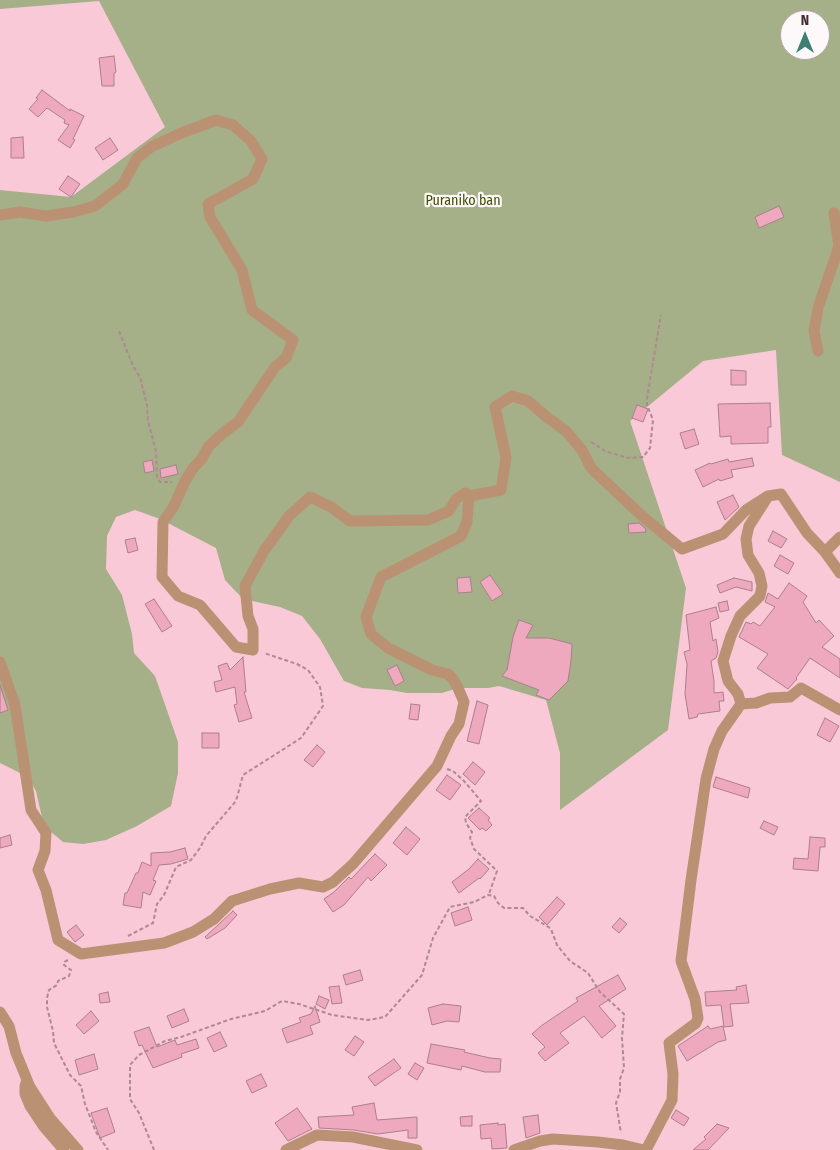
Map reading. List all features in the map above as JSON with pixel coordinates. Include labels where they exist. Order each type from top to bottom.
[{"type":"street","points":[[0,215],[20,212],[46,216],[95,206],[123,184],[137,158],[151,146],[216,120],[232,125],[251,141],[262,159],[253,179],[208,204],[210,217],[242,270],[252,310],[293,340],[286,358],[275,367],[238,422],[209,446],[184,481],[174,506],[163,522],[162,577],[178,596],[200,605],[236,647],[253,650],[253,629],[248,616],[246,586],[264,551],[289,516],[310,497],[331,507],[350,521],[428,520],[448,511],[456,499],[465,493],[469,496],[501,490],[506,458],[495,407],[512,396],[528,401],[566,431],[582,450],[590,468],[641,515],[682,549],[723,534],[746,510],[768,496],[782,494],[807,533],[825,552],[840,573]]},
{"type":"street","points":[[818,351],[814,331],[818,308],[839,246],[834,213]]},
{"type":"street","points":[[0,662],[15,705],[31,810],[46,833],[45,850],[38,870],[46,890],[58,940],[81,954],[164,943],[193,932],[214,919],[232,901],[270,889],[299,883],[323,887],[332,882],[353,864],[437,766],[451,736],[460,724],[464,702],[458,688],[448,674],[432,670],[388,648],[371,634],[366,617],[381,577],[461,536],[467,522],[469,496]]},
{"type":"street","points":[[514,1150],[553,1140],[623,1145],[645,1150],[672,1100],[673,1074],[669,1044],[696,1023],[698,1018],[695,999],[680,961],[706,779],[714,749],[722,731],[741,704],[738,694],[728,680],[724,662],[731,636],[740,616],[760,596],[762,586],[759,573],[748,555],[746,539],[750,526],[768,496]]},
{"type":"street","points":[[825,552],[840,537]]},
{"type":"street","points":[[741,704],[790,696],[801,688],[840,710]]},
{"type":"street","points":[[0,1012],[9,1026],[16,1053],[27,1080],[50,1118],[78,1150]]},
{"type":"street","points":[[27,1080],[25,1094],[30,1106],[44,1127],[64,1150]]},
{"type":"street","points":[[286,1150],[317,1134],[354,1137],[417,1150]]},
{"type":"path","points":[[587,439],[604,451],[628,458],[643,457],[650,448],[653,420],[647,405],[647,398],[661,315]]},
{"type":"path","points":[[119,331],[140,378],[156,451],[157,477],[160,482],[184,481]]},
{"type":"path","points":[[127,937],[153,923],[157,904],[164,895],[176,866],[191,860],[206,836],[236,801],[243,775],[301,738],[323,706],[320,687],[308,670],[297,664],[253,650]]},
{"type":"path","points":[[437,766],[453,771],[481,801],[465,817],[466,823],[472,832],[470,838],[474,849],[497,871],[488,895]]},
{"type":"path","points":[[154,1150],[139,1113],[130,1099],[130,1065],[139,1055],[165,1041],[231,1019],[265,1011],[282,1001],[332,1015],[368,1020],[385,1017],[422,975],[432,938],[450,907],[474,902],[488,895],[494,896],[504,908],[523,908],[530,916],[551,929],[557,945],[570,961],[588,973],[600,992],[624,1014],[622,1038],[624,1068],[616,1103],[623,1145]]},
{"type":"path","points":[[81,954],[64,962],[64,965],[71,970],[69,976],[58,981],[57,986],[49,990],[47,1007],[54,1043],[70,1075],[81,1086],[85,1104],[96,1132],[108,1150]]},
{"type":"green space","name":"Puraniko ban","points":[[0,0],[840,0],[840,482],[782,455],[776,350],[703,361],[630,421],[686,588],[668,730],[560,810],[560,753],[546,700],[499,686],[458,688],[442,693],[407,693],[362,688],[344,681],[320,639],[302,616],[280,607],[243,599],[225,580],[216,548],[160,519],[135,510],[116,517],[107,536],[106,569],[122,595],[132,634],[134,653],[155,676],[178,742],[178,773],[171,806],[137,826],[106,840],[83,844],[63,842],[44,826],[36,791],[28,777],[0,763],[0,190],[71,197],[165,127],[99,1],[0,9]]},
{"type":"building","points":[[114,56],[116,72],[114,73],[114,86],[102,86],[99,58]]},
{"type":"building","points":[[42,90],[70,111],[70,109],[84,116],[70,148],[58,140],[69,125],[64,123],[65,120],[47,108],[38,117],[29,109],[38,99],[36,98]]},
{"type":"building","points":[[23,137],[24,158],[11,158],[11,138]]},
{"type":"building","points":[[110,138],[118,150],[103,160],[95,148]]},
{"type":"building","points":[[68,176],[80,184],[71,197],[59,189]]},
{"type":"building","points":[[779,206],[784,217],[759,228],[755,217]]},
{"type":"building","points":[[731,370],[746,371],[746,385],[731,385]]},
{"type":"building","points":[[770,403],[771,427],[768,427],[768,443],[731,444],[731,436],[720,437],[718,404]]},
{"type":"building","points":[[637,405],[648,409],[643,422],[632,418]]},
{"type":"building","points":[[694,429],[699,444],[685,449],[680,433]]},
{"type":"building","points":[[752,458],[754,466],[731,470],[733,477],[720,481],[719,479],[703,487],[695,470],[710,463],[728,459],[729,462]]},
{"type":"building","points":[[152,460],[154,471],[145,473],[143,462]]},
{"type":"building","points":[[176,465],[178,474],[161,478],[160,469]]},
{"type":"building","points":[[733,495],[739,507],[725,520],[717,502]]},
{"type":"building","points":[[639,523],[645,528],[646,532],[629,533],[628,524]]},
{"type":"building","points":[[773,531],[787,539],[781,548],[768,541]]},
{"type":"building","points":[[135,538],[138,550],[128,553],[125,540]]},
{"type":"building","points":[[780,555],[794,563],[788,574],[774,566]]},
{"type":"building","points":[[490,575],[503,594],[492,601],[480,582]]},
{"type":"building","points":[[470,577],[472,592],[458,593],[457,578]]},
{"type":"building","points":[[734,578],[752,582],[752,591],[736,587],[720,593],[717,585]]},
{"type":"building","points":[[789,583],[807,596],[803,602],[816,623],[819,620],[834,636],[822,647],[840,659],[840,678],[810,658],[797,679],[788,689],[757,668],[768,654],[739,637],[746,622],[751,624],[753,622],[760,626],[775,607],[765,602],[768,593],[778,599]]},
{"type":"building","points":[[154,599],[172,626],[162,632],[145,604]]},
{"type":"building","points":[[727,601],[729,610],[720,612],[718,603]]},
{"type":"building","points":[[716,607],[719,618],[710,622],[713,641],[716,639],[718,652],[716,658],[711,661],[714,693],[723,692],[724,701],[719,701],[720,711],[698,714],[697,717],[689,719],[685,694],[687,664],[684,652],[690,650],[686,615]]},
{"type":"building","points":[[519,620],[533,625],[526,638],[549,638],[572,644],[568,681],[549,700],[536,695],[539,690],[502,676],[507,670],[513,637]]},
{"type":"building","points":[[243,657],[246,692],[244,692],[252,718],[239,722],[234,705],[237,704],[235,687],[216,692],[214,682],[222,680],[218,666],[227,663],[230,670]]},
{"type":"building","points":[[397,665],[404,681],[395,686],[387,670]]},
{"type":"building","points":[[0,685],[8,710],[0,713]]},
{"type":"building","points":[[477,701],[488,705],[479,744],[467,741]]},
{"type":"building","points":[[411,704],[420,705],[418,720],[409,719]]},
{"type":"building","points":[[825,718],[839,726],[830,742],[817,735]]},
{"type":"building","points":[[202,733],[219,733],[219,748],[202,748]]},
{"type":"building","points":[[317,745],[325,752],[313,767],[304,760]]},
{"type":"building","points":[[473,762],[485,772],[475,785],[463,774]]},
{"type":"building","points":[[447,775],[461,785],[450,800],[436,790]]},
{"type":"building","points":[[716,777],[750,788],[748,798],[713,787]]},
{"type":"building","points":[[479,808],[490,818],[488,820],[492,825],[486,831],[482,828],[480,830],[468,818]]},
{"type":"building","points":[[764,821],[778,827],[774,835],[760,828]]},
{"type":"building","points":[[406,827],[420,839],[407,855],[393,843]]},
{"type":"building","points":[[10,835],[12,845],[0,848],[0,838]]},
{"type":"building","points":[[810,837],[825,838],[825,847],[820,847],[818,871],[793,869],[794,858],[808,859]]},
{"type":"building","points":[[185,848],[188,859],[159,865],[153,880],[156,881],[150,895],[143,892],[141,908],[123,905],[125,893],[127,893],[136,873],[138,873],[142,862],[151,866],[151,853],[170,852]]},
{"type":"building","points":[[375,854],[387,865],[371,881],[368,877],[344,905],[333,912],[324,899],[349,877],[351,879]]},
{"type":"building","points":[[478,859],[489,869],[480,879],[459,893],[452,882],[469,869]]},
{"type":"building","points":[[557,897],[565,904],[547,925],[539,917]]},
{"type":"building","points":[[468,907],[472,920],[455,926],[451,913]]},
{"type":"building","points":[[233,911],[237,915],[225,928],[207,939],[205,937]]},
{"type":"building","points":[[620,918],[627,924],[619,933],[612,927]]},
{"type":"building","points":[[76,925],[84,935],[75,942],[67,932]]},
{"type":"building","points":[[360,970],[363,980],[346,985],[343,975]]},
{"type":"building","points":[[618,975],[626,989],[599,1006],[616,1026],[602,1038],[584,1016],[560,1033],[569,1043],[545,1061],[538,1053],[545,1047],[532,1034],[578,1001],[576,998]]},
{"type":"building","points":[[746,985],[749,1003],[730,1004],[733,1026],[724,1027],[721,1005],[706,1006],[705,992],[737,990],[736,987]]},
{"type":"building","points":[[339,986],[342,1003],[332,1004],[329,987]]},
{"type":"building","points":[[108,992],[110,1002],[100,1003],[99,994]]},
{"type":"building","points":[[319,996],[329,1000],[325,1009],[316,1004]]},
{"type":"building","points":[[443,1004],[461,1006],[459,1022],[447,1021],[432,1025],[428,1008]]},
{"type":"building","points":[[315,1006],[320,1022],[310,1026],[313,1034],[287,1043],[282,1029],[301,1022],[299,1018],[311,1014]]},
{"type":"building","points":[[184,1009],[189,1021],[172,1028],[167,1016]]},
{"type":"building","points":[[91,1011],[99,1021],[84,1034],[76,1025]]},
{"type":"building","points":[[708,1026],[710,1029],[723,1026],[726,1040],[718,1042],[687,1061],[678,1046]]},
{"type":"building","points":[[149,1027],[157,1047],[175,1040],[177,1045],[196,1039],[199,1048],[181,1054],[182,1057],[153,1068],[142,1045],[139,1046],[134,1032]]},
{"type":"building","points":[[220,1032],[227,1046],[214,1052],[207,1038]]},
{"type":"building","points":[[355,1036],[364,1042],[354,1056],[345,1050]]},
{"type":"building","points":[[431,1044],[501,1059],[500,1072],[485,1072],[462,1066],[461,1070],[427,1063]]},
{"type":"building","points":[[94,1054],[98,1069],[79,1075],[75,1060]]},
{"type":"building","points":[[394,1059],[401,1068],[375,1086],[368,1077]]},
{"type":"building","points":[[415,1063],[424,1068],[417,1080],[408,1074]]},
{"type":"building","points":[[261,1074],[267,1086],[252,1093],[246,1081]]},
{"type":"building","points":[[374,1103],[377,1120],[417,1117],[417,1138],[408,1138],[408,1130],[378,1134],[354,1130],[319,1128],[318,1117],[354,1115],[352,1107]]},
{"type":"building","points":[[107,1108],[115,1132],[100,1138],[91,1113]]},
{"type":"building","points":[[297,1108],[312,1129],[288,1141],[275,1123]]},
{"type":"building","points":[[676,1110],[689,1118],[684,1126],[671,1118]]},
{"type":"building","points":[[538,1115],[540,1133],[526,1138],[523,1117]]},
{"type":"building","points":[[472,1116],[472,1126],[461,1126],[460,1117]]},
{"type":"building","points":[[498,1123],[498,1125],[505,1124],[507,1148],[492,1149],[491,1138],[481,1139],[480,1125]]},
{"type":"building","points":[[717,1124],[729,1128],[708,1150],[693,1150],[706,1139],[704,1137]]}]
